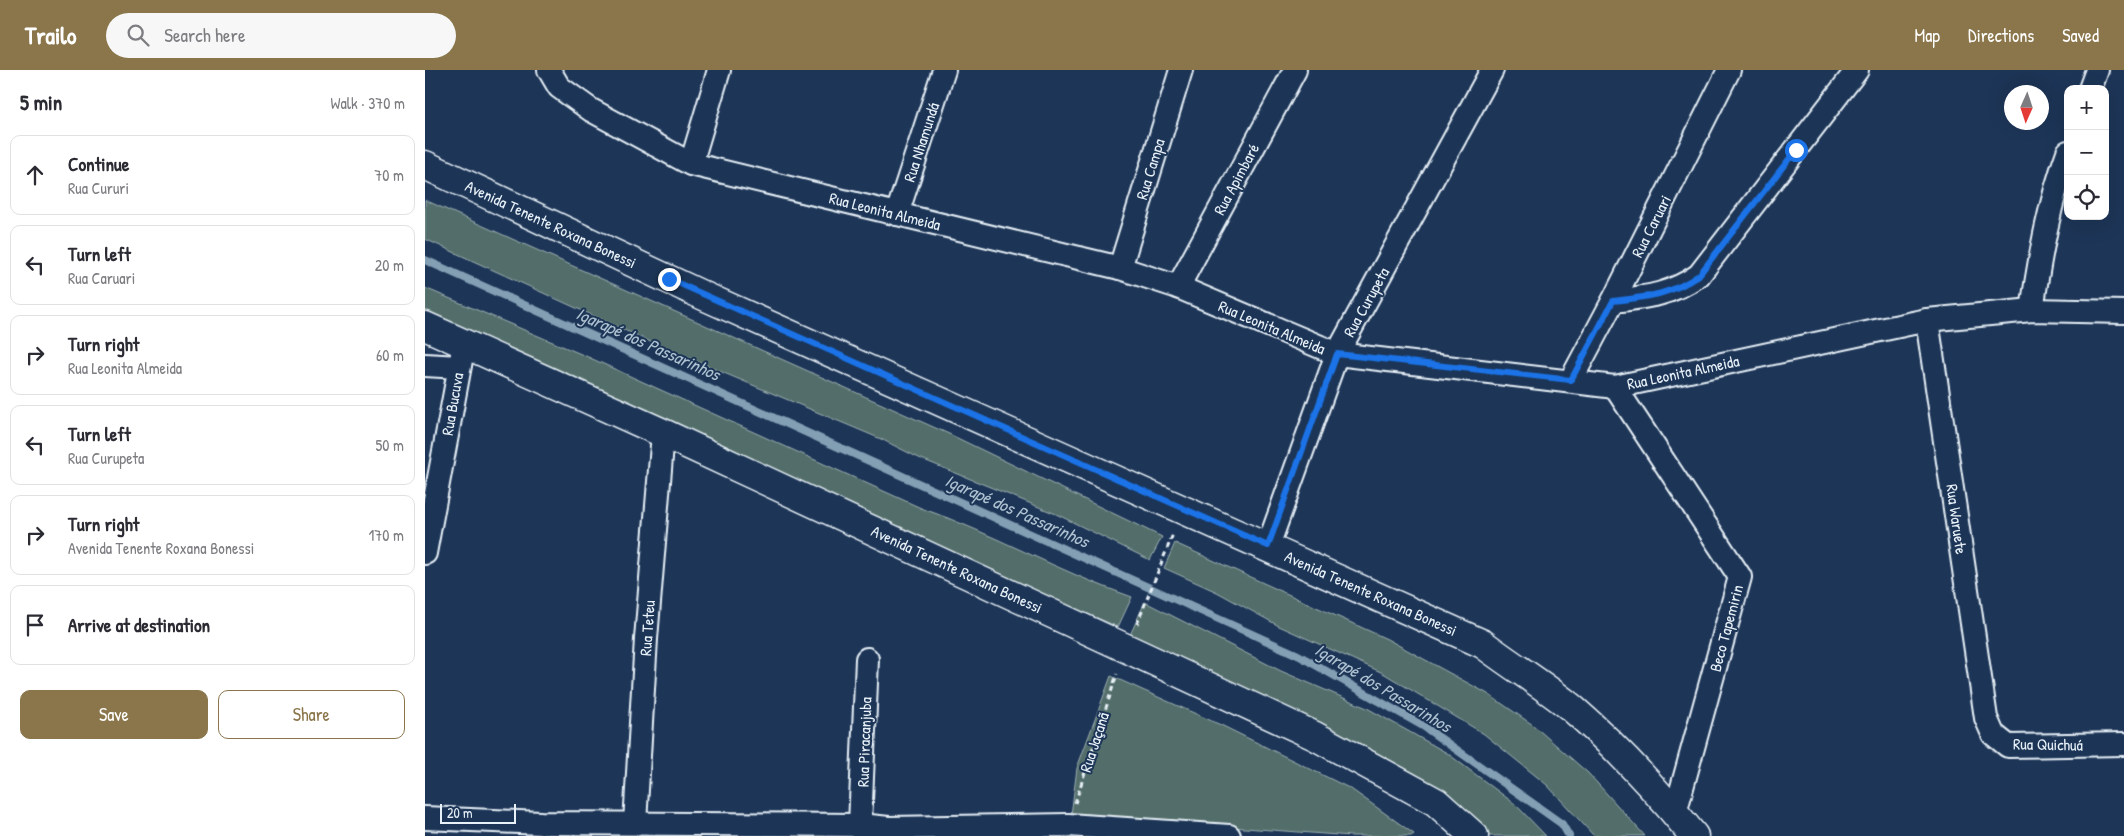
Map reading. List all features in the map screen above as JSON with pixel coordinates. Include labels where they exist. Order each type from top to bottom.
[{"type":"street","name":"Rua Leonita Almeida","points":[[549,70],[559,86],[591,110],[691,164],[1120,268],[1178,287],[1337,354],[1615,386],[1927,320],[2033,310],[2124,312]]},
{"type":"street","points":[[691,164],[719,70]]},
{"type":"street","name":"Rua Nhamundá","points":[[897,214],[944,70]]},
{"type":"street","name":"Rua Campa","points":[[1120,268],[1181,70]]},
{"type":"street","name":"Rua Apimbaré","points":[[1178,287],[1295,70]]},
{"type":"street","name":"Rua Curupeta","points":[[1268,546],[1337,354],[1492,70]]},
{"type":"street","name":"Rua Caruari","points":[[1571,380],[1613,301],[1729,70]]},
{"type":"street","points":[[1613,301],[1657,296],[1682,287],[1699,275],[1857,70]]},
{"type":"street","points":[[2091,85],[2097,70]]},
{"type":"street","points":[[2033,310],[2040,251],[2064,163]]},
{"type":"street","name":"Avenida Tenente Roxana Bonessi","points":[[425,165],[704,296],[1268,546],[1483,644],[1573,709],[1628,762],[1675,812],[1694,836]]},
{"type":"street","name":"Rua Waruete","points":[[1927,320],[1986,718]]},
{"type":"street","name":"Avenida Tenente Roxana Bonessi","points":[[425,326],[461,356],[663,433],[1130,639],[1366,762],[1436,802],[1475,836]]},
{"type":"street","points":[[425,365],[461,356]]},
{"type":"street","name":"Rua Bucuva","points":[[425,553],[461,356]]},
{"type":"street","name":"Beco Tapemirin","points":[[1615,386],[1740,577],[1675,812]]},
{"type":"street","name":"Rua Teteu","points":[[635,823],[646,639],[663,433]]},
{"type":"street","name":"Rua Piracanjuba","points":[[860,824],[867,659]]},
{"type":"street","name":"Rua Quichuá","points":[[1986,718],[1993,734],[2007,746],[2124,744]]},
{"type":"street","points":[[425,818],[541,829],[635,823],[718,830],[860,824],[889,832],[1068,831],[1229,836]]},
{"type":"path","name":"Rua Jaçanã","points":[[1068,831],[1096,737],[1130,639],[1174,531]]},
{"type":"green space","points":[[425,200],[949,434],[1162,537],[1150,560],[1056,514],[919,458],[881,439],[655,344],[425,239]]},
{"type":"green space","points":[[425,288],[588,357],[921,508],[974,529],[1078,576],[1132,597],[1118,627],[909,536],[425,315]]},
{"type":"green space","points":[[1175,543],[1387,639],[1488,694],[1533,725],[1588,773],[1645,836],[1594,836],[1547,785],[1484,734],[1383,673],[1279,626],[1217,592],[1164,568]]},
{"type":"green space","points":[[1145,602],[1281,671],[1367,708],[1447,753],[1515,804],[1546,836],[1487,836],[1130,635]]},
{"type":"green space","points":[[1111,676],[1223,726],[1351,789],[1414,834],[1411,836],[1351,836],[1071,815],[1077,768]]},
{"type":"waterway","name":"Igarapé dos Passarinhos","points":[[425,260],[1298,655],[1423,726],[1562,824],[1569,836]]},
{"type":"route","points":[[669,279],[1268,546],[1337,354],[1571,380],[1613,301],[1657,296],[1682,287],[1699,275],[1796,150]]}]
